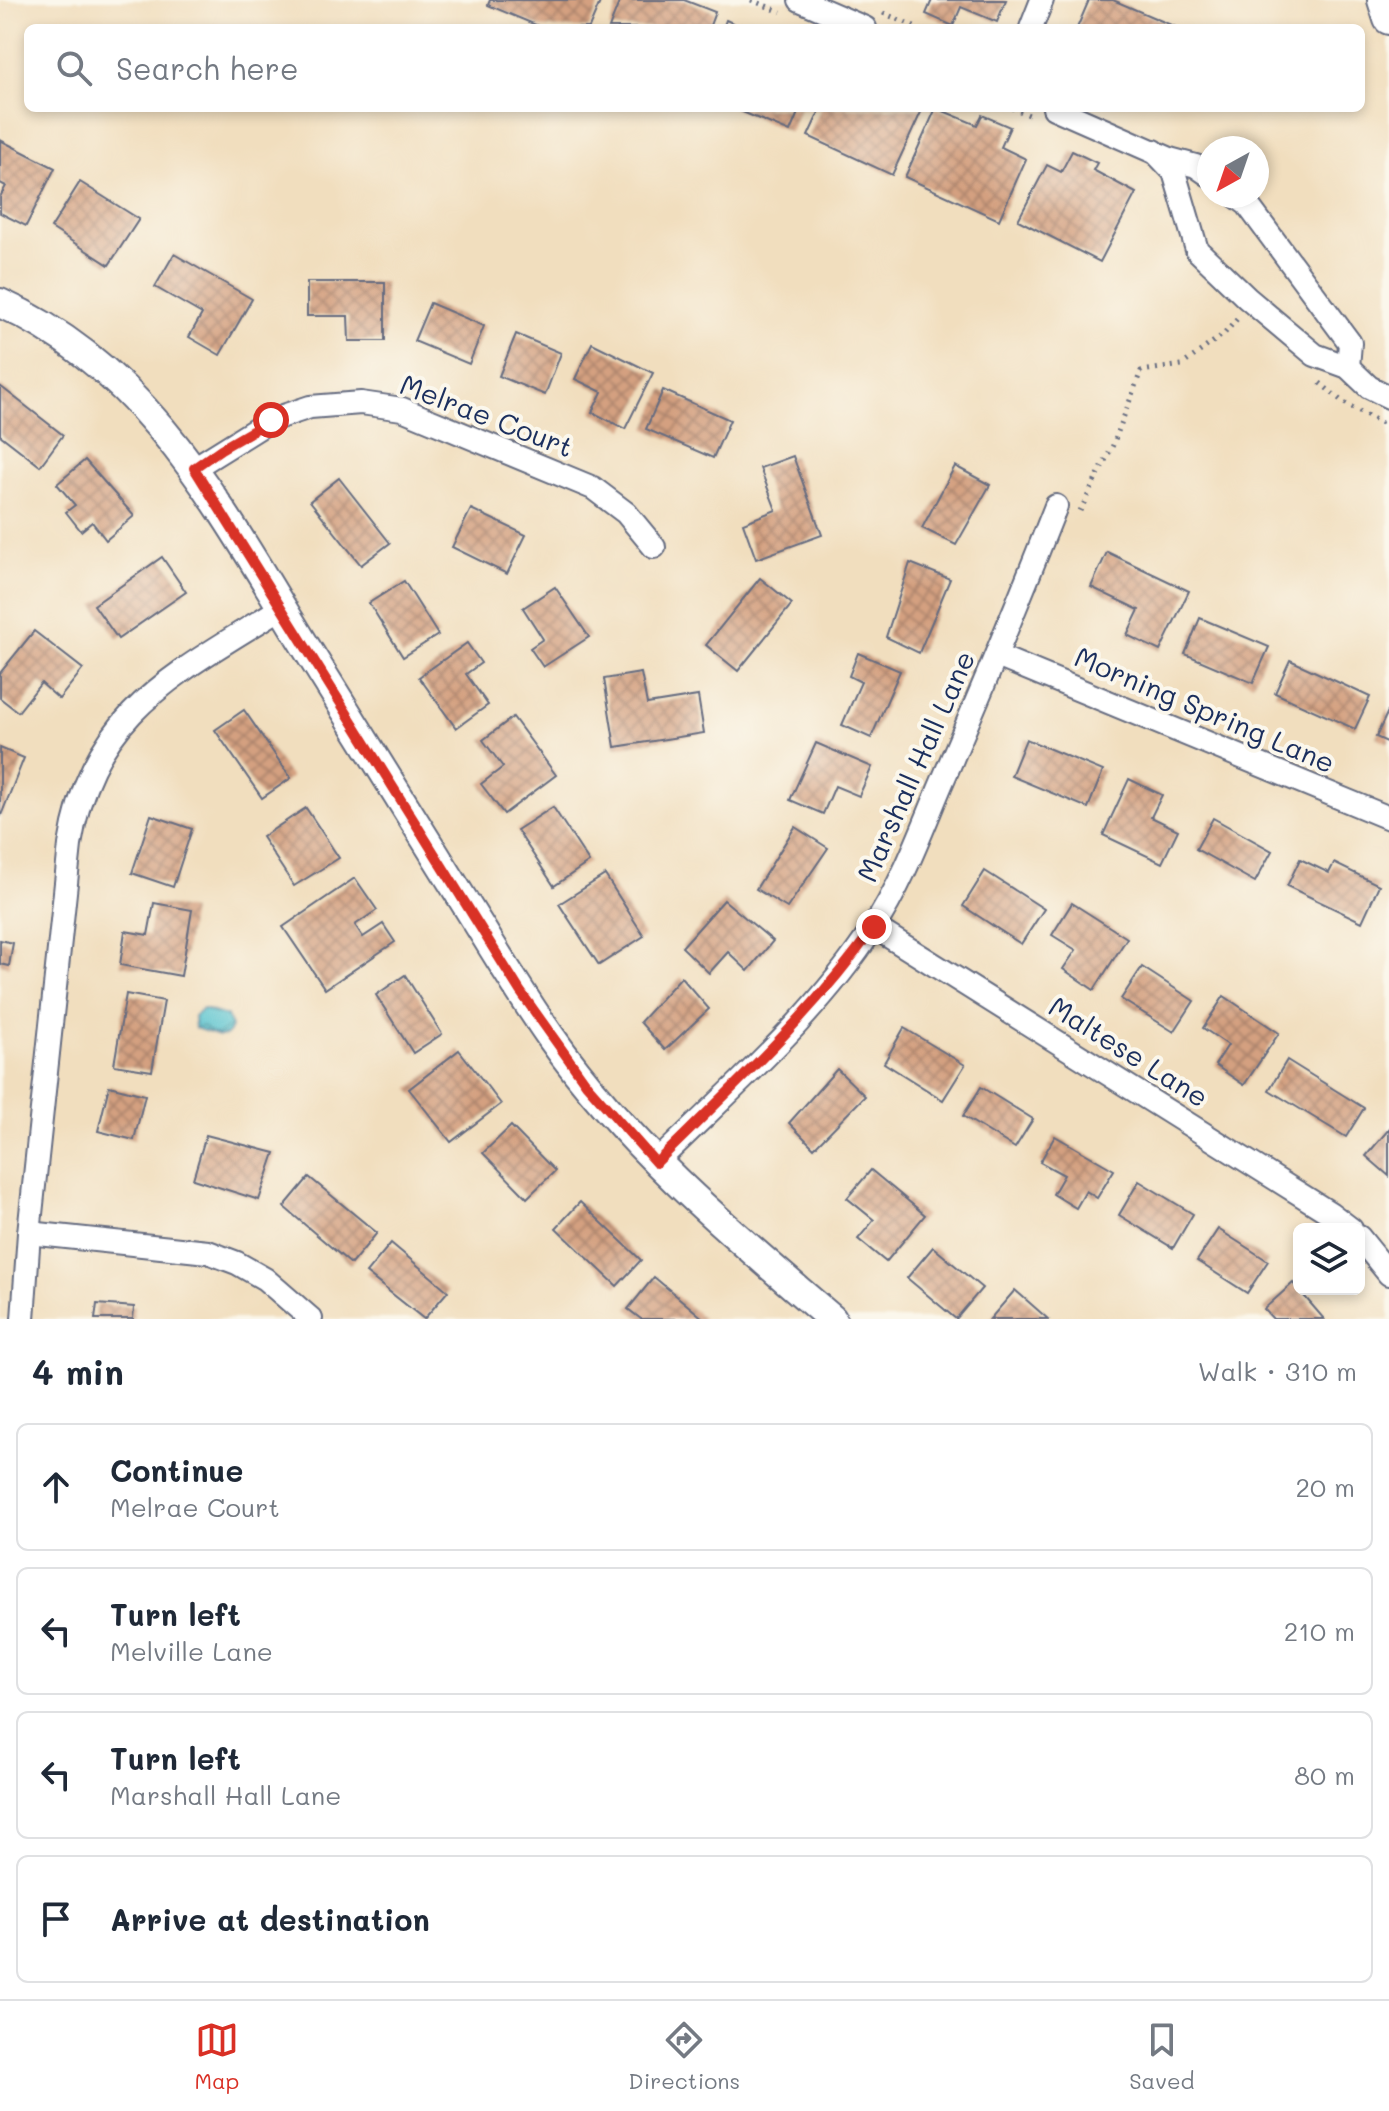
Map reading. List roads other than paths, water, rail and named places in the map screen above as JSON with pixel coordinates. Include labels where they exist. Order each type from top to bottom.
[{"type":"main road","points":[[1383,0],[1389,19]]},
{"type":"street","points":[[800,0],[856,24]]},
{"type":"street","points":[[1033,24],[1042,0]]},
{"type":"street","points":[[1063,112],[1197,167]]},
{"type":"street","points":[[1154,151],[1174,172],[1197,250],[1247,298],[1315,355],[1348,367],[1369,387],[1389,397]]},
{"type":"street","points":[[1250,208],[1350,343],[1348,367]]},
{"type":"street","points":[[0,303],[78,350],[124,388],[175,443],[194,468],[551,1037],[587,1085],[656,1163],[703,1208],[832,1319]]},
{"type":"street","name":"Melrae Court","points":[[194,468],[271,420],[310,407],[361,403],[402,409],[593,488],[626,513],[654,547]]},
{"type":"street","name":"Marshall Hall Lane","points":[[656,1163],[789,1033],[874,927],[925,824],[997,656],[1056,506]]},
{"type":"street","points":[[23,1319],[29,1233],[70,845],[75,814],[85,783],[110,737],[148,695],[281,608]]},
{"type":"street","name":"Morning Spring Lane","points":[[997,656],[1389,818]]},
{"type":"street","name":"Maltese Lane","points":[[874,927],[1343,1223]]},
{"type":"street","points":[[29,1233],[208,1252],[237,1263],[265,1279],[311,1319]]},
{"type":"street","points":[[1365,1244],[1389,1274]]},
{"type":"water","points":[[203,1009],[227,1016],[231,1027],[227,1035],[219,1036],[195,1028],[194,1016]]}]
